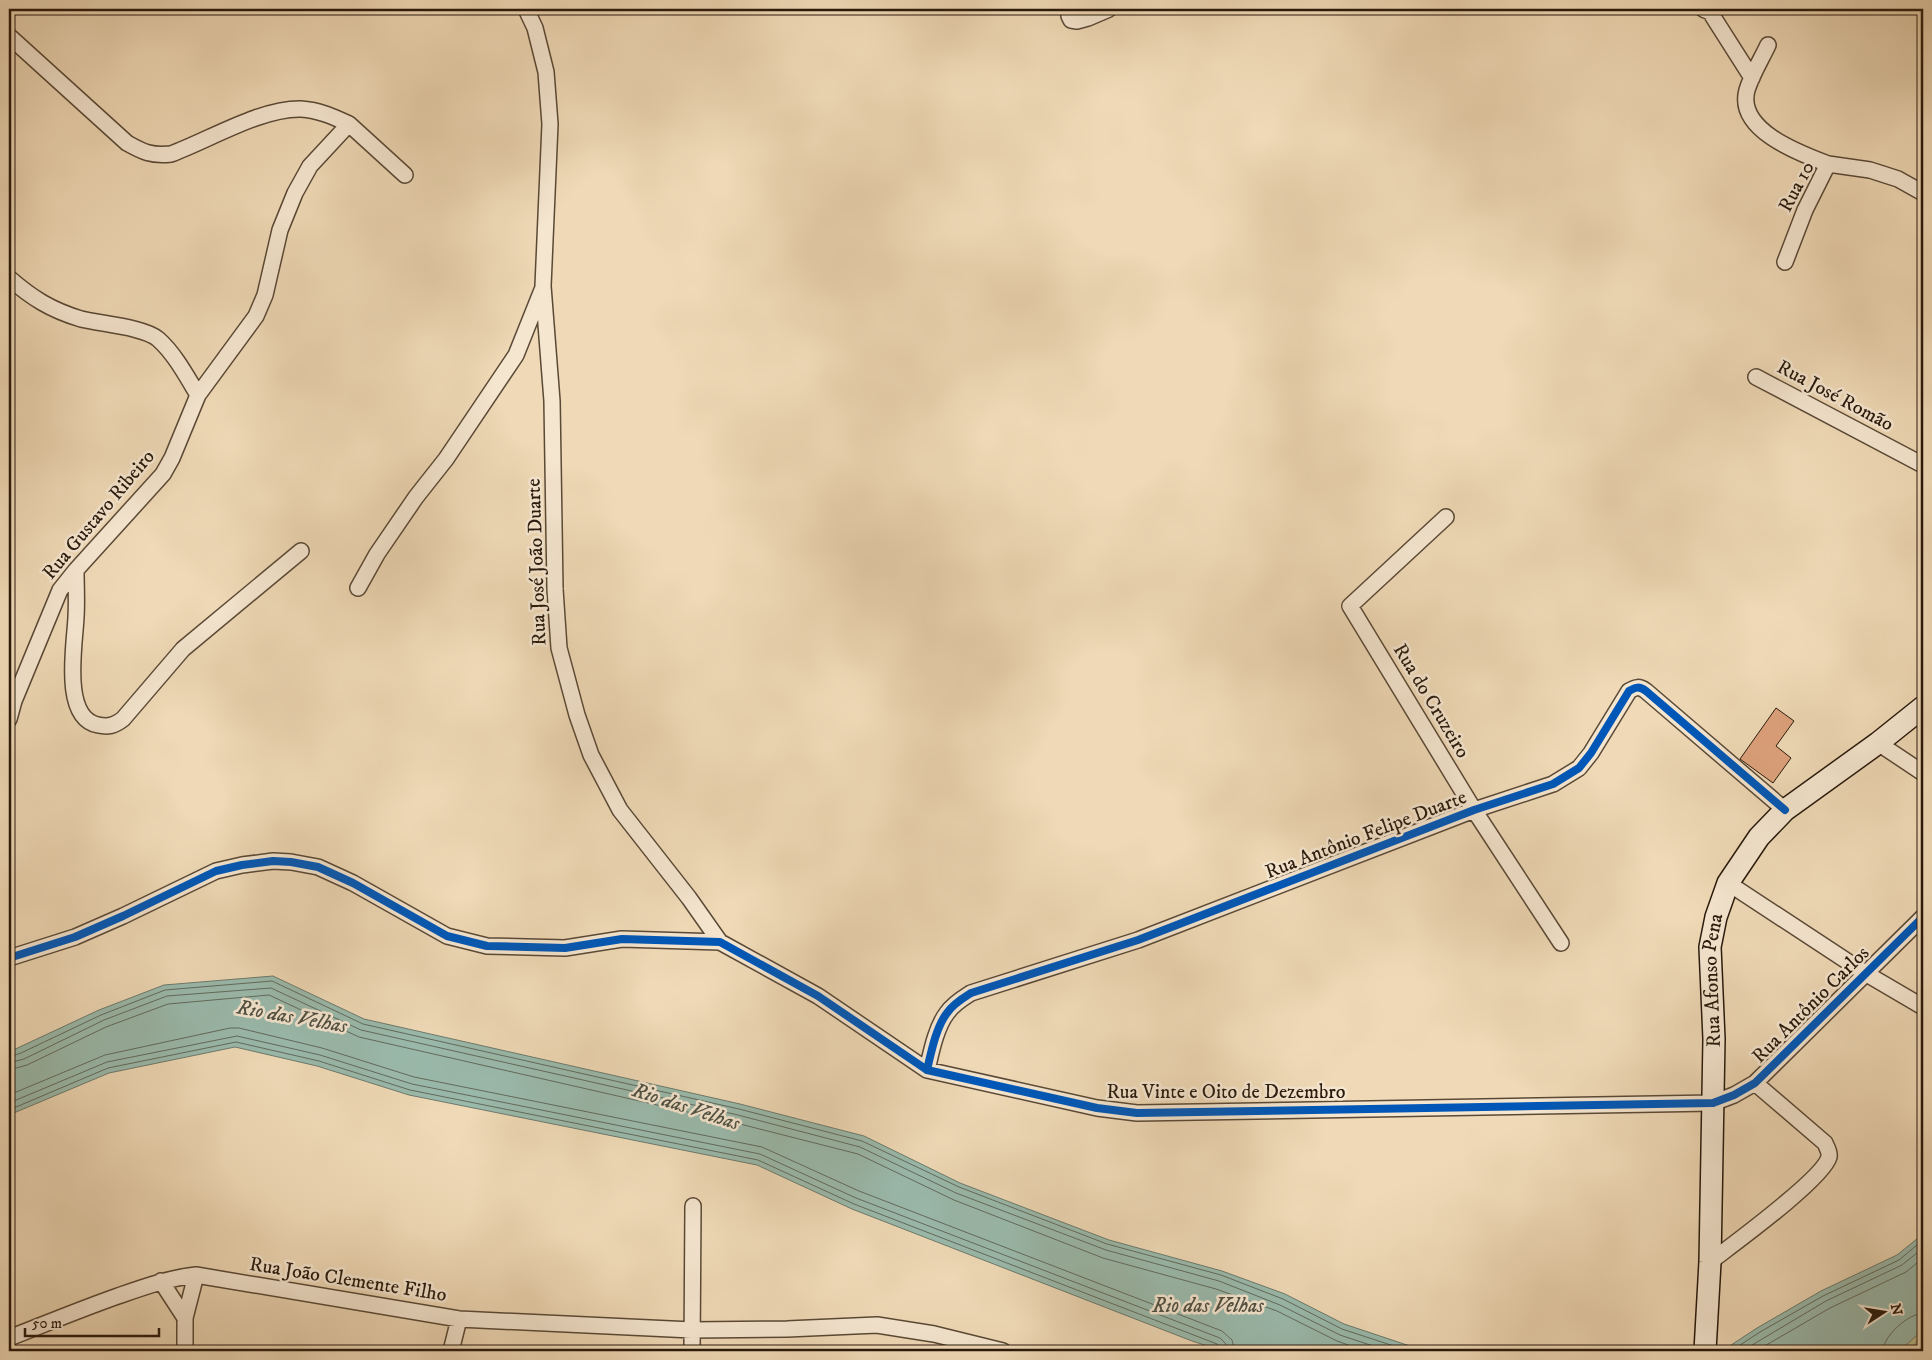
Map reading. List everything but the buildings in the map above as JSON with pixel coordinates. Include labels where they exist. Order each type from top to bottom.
[{"type":"main road","name":"Rua Afonso Pena","points":[[1705,1348],[1710,1262],[1714,1039],[1710,947],[1716,917],[1728,883],[1758,837],[1785,810],[1878,743],[1923,707]]},
{"type":"street","name":"Rua José João Duarte","points":[[526,9],[535,28],[546,72],[550,124],[544,286],[552,401],[555,589],[559,648],[591,755],[620,810],[689,898],[720,942]]},
{"type":"street","points":[[1070,9],[1069,16],[1071,20],[1077,21],[1109,9]]},
{"type":"street","points":[[1703,9],[1710,12],[1752,78]]},
{"type":"street","points":[[9,36],[127,143],[145,153],[170,154],[249,121],[273,113],[301,109],[324,113],[349,124],[405,176]]},
{"type":"street","points":[[1768,45],[1746,92],[1750,118],[1759,127],[1793,150],[1828,164]]},
{"type":"street","name":"Rua Gustavo Ribeiro","points":[[9,718],[14,701],[60,590],[163,474],[172,458],[198,395],[256,316],[265,295],[280,230],[302,179],[310,166],[349,124]]},
{"type":"street","name":"Rua 10","points":[[1784,262],[1805,210],[1828,164],[1870,170],[1898,179],[1923,193]]},
{"type":"street","points":[[9,278],[33,298],[54,309],[81,319],[142,332],[158,339],[172,356],[198,395]]},
{"type":"street","name":"Rua José João Duarte","points":[[358,588],[377,554],[416,497],[446,459],[516,355],[544,286]]},
{"type":"street","name":"Rua José Romão","points":[[1756,377],[1923,465]]},
{"type":"street","name":"Rua do Cruzeiro","points":[[1446,516],[1350,606],[1474,810],[1561,943]]},
{"type":"street","points":[[76,570],[76,615],[73,659],[73,690],[76,706],[82,717],[92,724],[112,726],[122,719],[183,649],[301,551]]},
{"type":"street","name":"Rua Antônio Felipe Duarte","points":[[927,1070],[934,1044],[946,1014],[954,1004],[971,992],[1138,940],[1474,810],[1553,784],[1579,768],[1598,743],[1629,691],[1638,687],[1646,690],[1785,810]]},
{"type":"street","points":[[1878,743],[1923,773]]},
{"type":"street","name":"Rua Vinte e Oito de Dezembro","points":[[9,956],[75,937],[216,871],[273,861],[291,862],[318,867],[353,883],[447,936],[487,946],[565,948],[622,939],[720,942],[818,996],[927,1070],[1097,1108],[1137,1112],[1713,1103]]},
{"type":"street","points":[[1728,883],[1865,973],[1923,1007]]},
{"type":"street","name":"Rua Antônio Carlos","points":[[1713,1103],[1734,1095],[1756,1083],[1923,917]]},
{"type":"street","points":[[1710,1262],[1781,1207],[1823,1168],[1829,1156],[1825,1143],[1756,1083]]},
{"type":"street","points":[[692,1351],[693,1206]]},
{"type":"street","points":[[185,1351],[185,1318],[196,1275]]},
{"type":"street","name":"Rua João Clemente Filho","points":[[9,1338],[82,1309],[161,1281],[196,1275],[459,1319],[692,1330],[788,1329],[877,1325],[934,1334],[1003,1351]]},
{"type":"street","points":[[161,1281],[185,1318]]},
{"type":"street","points":[[451,1351],[459,1319]]},
{"type":"green space","points":[[1923,1310],[1923,1345],[1916,1351],[1874,1351]]},
{"type":"water","name":"Rio das Velhas","points":[[273,976],[364,1019],[740,1104],[864,1136],[960,1183],[1109,1240],[1222,1271],[1285,1294],[1344,1324],[1425,1351],[1223,1351],[1192,1341],[852,1209],[757,1165],[409,1095],[317,1066],[235,1047],[109,1073],[9,1115],[9,1052],[99,1010],[164,985]]},
{"type":"water","points":[[1923,1234],[1923,1330],[1899,1351],[1722,1351],[1757,1328],[1821,1291],[1897,1255]]},
{"type":"cycle path","points":[[927,1070],[934,1040],[943,1019],[955,1004],[971,993],[1138,940],[1474,810],[1553,784],[1579,768],[1591,753],[1629,691],[1636,688],[1646,691],[1785,810]]},
{"type":"cycle path","points":[[9,958],[75,937],[216,871],[273,861],[291,862],[318,867],[353,883],[447,936],[487,946],[565,948],[622,939],[720,942],[818,996],[927,1070],[1097,1108],[1137,1113],[1713,1103],[1734,1095],[1755,1083],[1923,917]]}]
